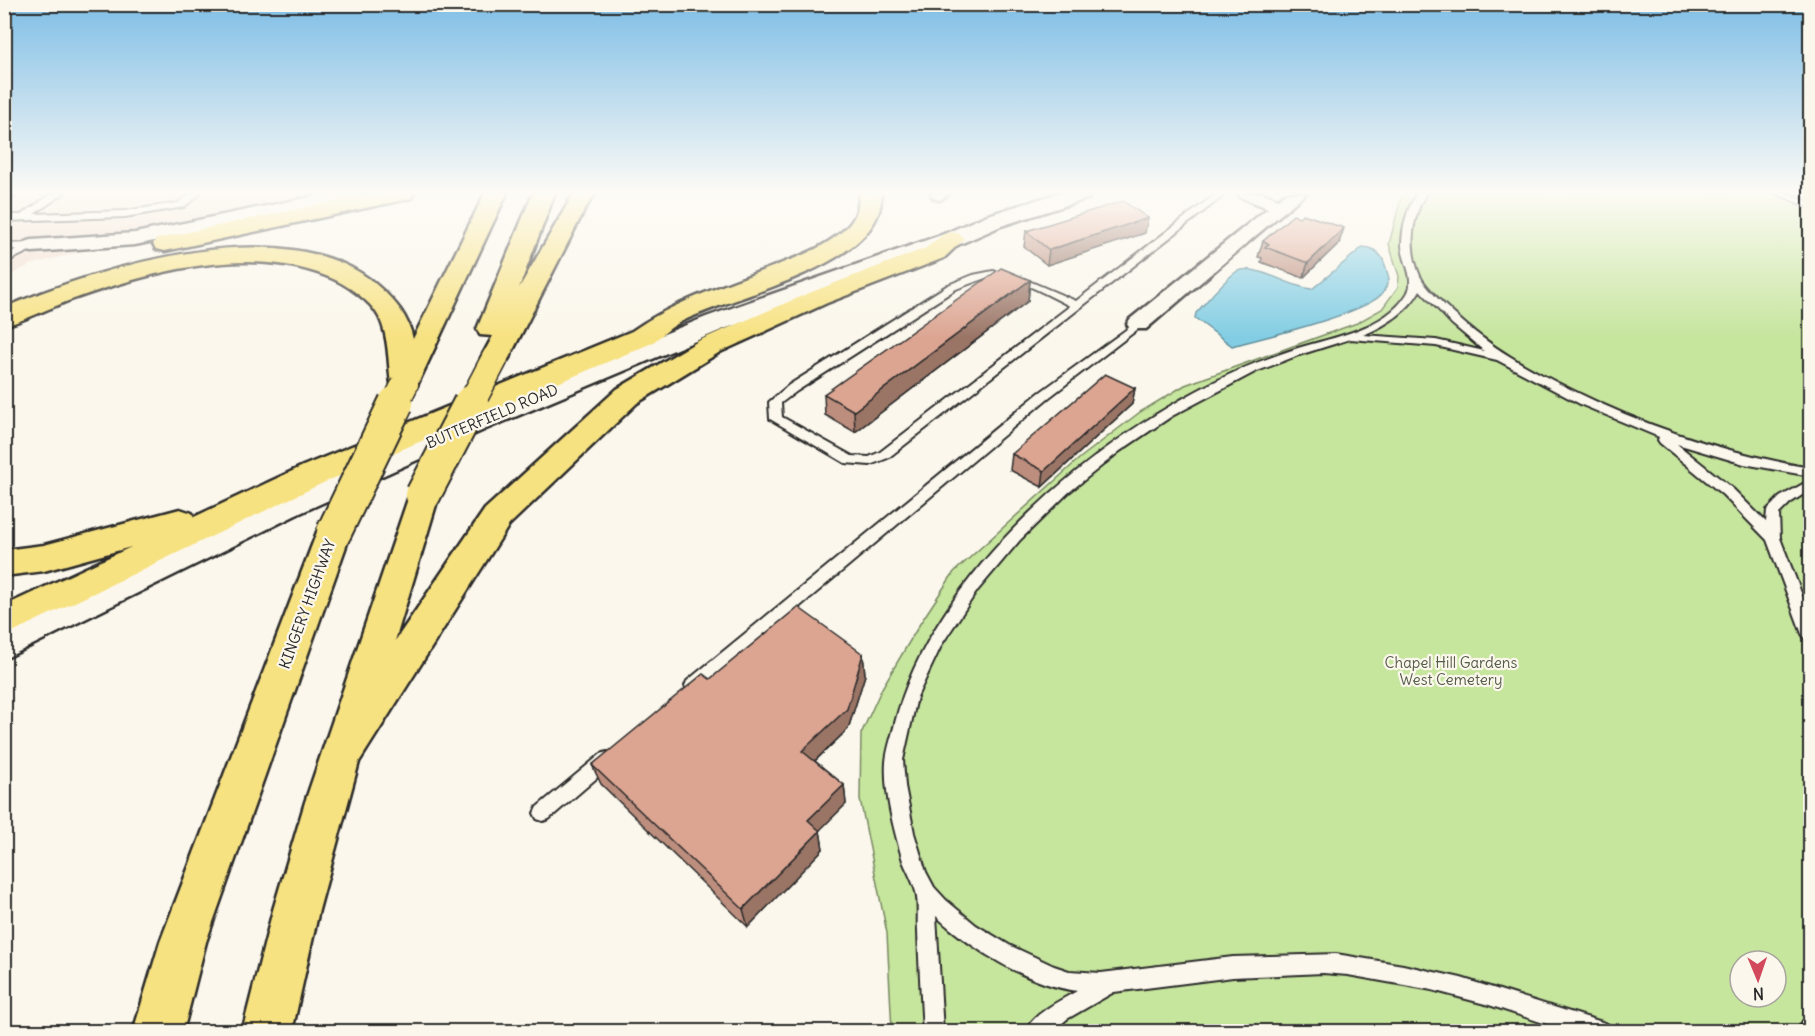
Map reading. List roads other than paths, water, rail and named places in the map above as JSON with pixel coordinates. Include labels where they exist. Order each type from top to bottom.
[{"type":"highway","points":[[4,294],[80,265],[178,241]]},
{"type":"highway","name":"KINGERY HIGHWAY","points":[[158,1032],[183,942],[333,532],[473,241]]},
{"type":"highway","points":[[485,361],[527,241]]},
{"type":"highway","points":[[267,1032],[296,910],[326,802],[345,749],[423,495],[485,361],[554,241]]},
{"type":"highway","points":[[642,337],[668,318],[835,249],[843,241]]},
{"type":"highway","points":[[345,749],[497,517],[627,396],[710,346],[818,298],[935,253],[949,241]]},
{"type":"highway","points":[[4,318],[92,282],[164,264],[225,257],[289,258],[339,271],[375,294],[389,311],[396,325],[405,384]]},
{"type":"highway","name":"BUTTERFIELD ROAD","points":[[4,622],[314,474],[642,337]]},
{"type":"highway","points":[[4,563],[55,555],[182,521],[314,474]]},
{"type":"main road","name":"BUTTERFIELD ROAD","points":[[642,337],[789,282],[909,241]]},
{"type":"main road","name":"BUTTERFIELD ROAD","points":[[4,645],[243,527],[475,422],[715,323],[945,241]]},
{"type":"street","points":[[32,246],[100,241]]},
{"type":"street","points":[[1138,324],[1237,241]]},
{"type":"lane","points":[[1077,305],[1014,279],[993,274],[978,277],[952,287],[793,388],[776,402],[777,419],[850,460],[870,461],[884,455],[1159,241]]},
{"type":"lane","points":[[1407,241],[1409,260],[1417,280],[1430,297],[1501,358],[1587,403],[1649,431],[1742,457],[1810,472]]},
{"type":"lane","points":[[4,247],[32,246]]},
{"type":"lane","points":[[4,260],[32,246]]},
{"type":"lane","points":[[933,1032],[925,891],[908,846],[898,803],[894,759],[902,718],[927,658],[955,610],[995,559],[1071,482],[1150,423],[1222,382],[1303,350],[1347,338],[1375,327],[1397,311],[1411,296],[1417,280]]},
{"type":"lane","points":[[679,698],[1042,396],[1138,324]]},
{"type":"lane","points":[[1347,338],[1426,342],[1501,358]]},
{"type":"lane","points":[[1649,431],[1703,470],[1773,537]]},
{"type":"lane","points":[[1810,484],[1785,500],[1772,513],[1773,537],[1810,634]]},
{"type":"lane","points":[[543,813],[616,752]]},
{"type":"lane","points":[[925,891],[960,926],[1007,954],[1058,977],[1109,984],[1243,966],[1328,963],[1416,976],[1518,1002],[1602,1032]]},
{"type":"lane","points":[[1035,1032],[1060,1012],[1109,984]]},
{"type":"lane","points":[[1806,1032],[1810,1028]]},
{"type":"water","points":[[1363,247],[1379,253],[1389,279],[1381,295],[1370,303],[1333,318],[1232,346],[1195,318],[1196,313],[1210,297],[1236,272],[1252,270],[1262,272],[1303,288],[1312,289]]},
{"type":"park label","name":"Chapel Hill Gardens West Cemetery","points":[[1451,670]]}]
